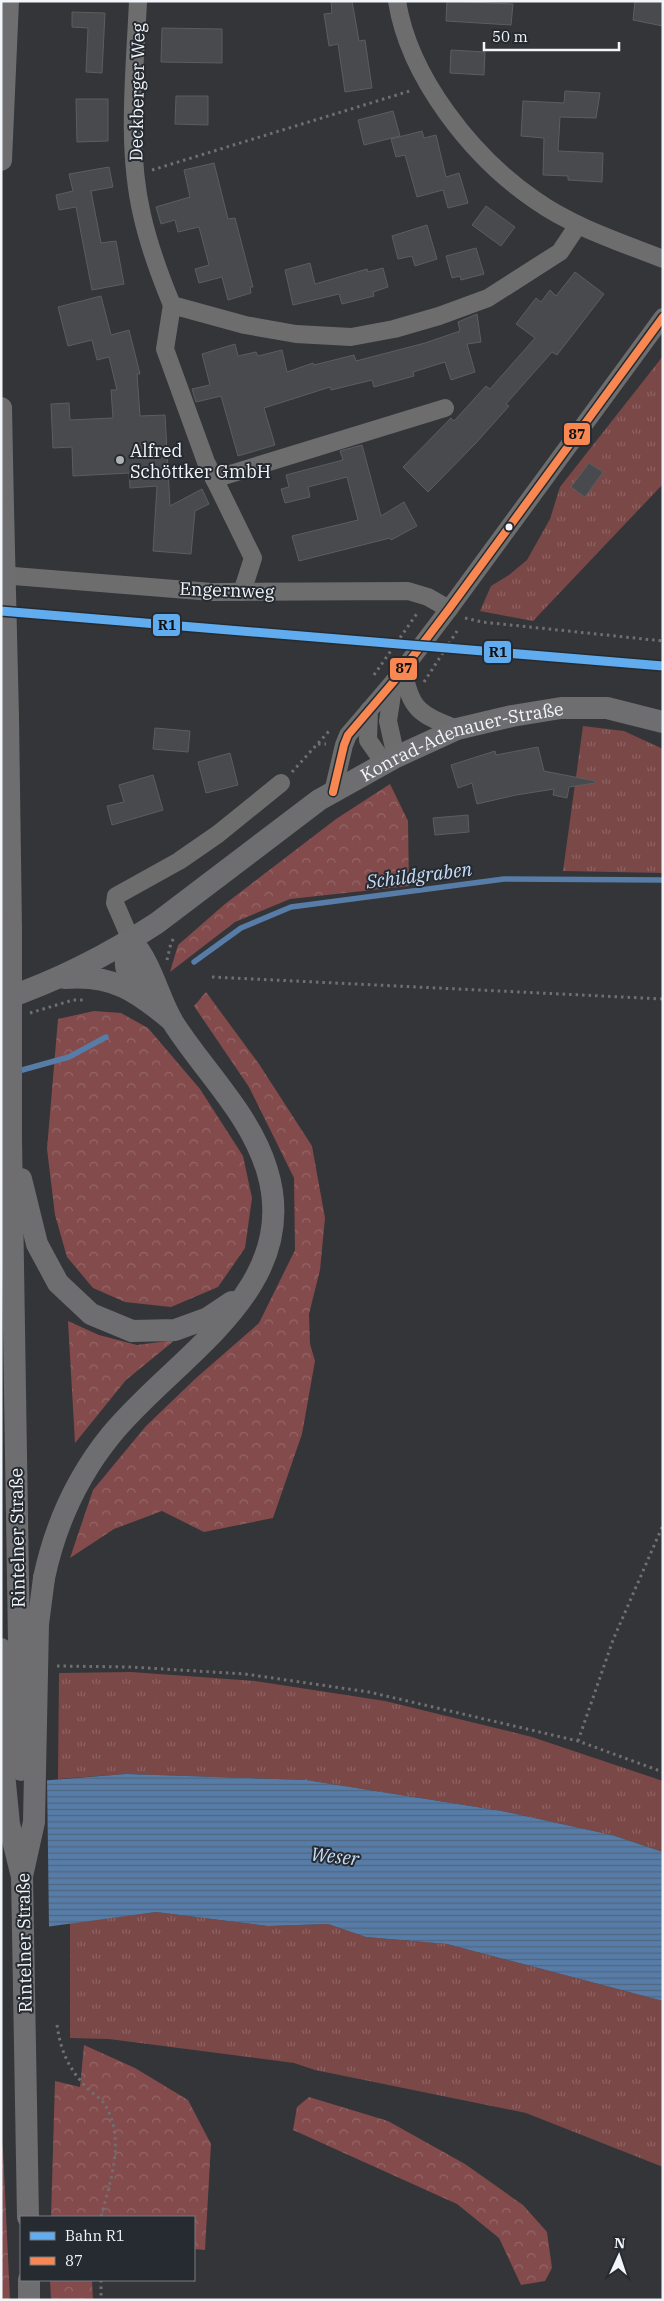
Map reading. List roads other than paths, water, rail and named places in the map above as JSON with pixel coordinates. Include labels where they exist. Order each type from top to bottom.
[{"type":"main road","points":[[1,160],[8,1]]},
{"type":"main road","name":"Rintelner Straße","points":[[1,408],[8,717],[11,1139],[28,2216]]},
{"type":"main road","name":"Konrad-Adenauer-Straße","points":[[1,1000],[87,966],[131,940],[157,923],[332,792],[390,760],[457,729],[512,716],[561,708],[607,708],[663,722]]},
{"type":"main road","points":[[131,940],[125,963],[126,970],[136,992]]},
{"type":"main road","points":[[22,1876],[34,1822],[38,1624],[44,1578],[50,1551],[62,1515],[94,1457],[134,1409],[219,1329],[246,1293],[261,1268],[274,1228],[272,1190],[258,1147],[242,1117],[173,1022],[144,956],[131,940]]},
{"type":"main road","points":[[52,981],[73,978],[94,979],[115,984],[136,992],[173,1022]]},
{"type":"main road","points":[[1,1181],[11,1139]]},
{"type":"main road","points":[[11,1139],[37,1244],[58,1283],[91,1314],[132,1331],[175,1330],[208,1318],[246,1293]]},
{"type":"main road","points":[[1,1649],[4,1782],[9,1824],[22,1876]]},
{"type":"main road","points":[[29,2281],[30,2300]]},
{"type":"street","name":"Deckberger Weg","points":[[138,1],[133,145],[142,214],[157,269],[172,306]]},
{"type":"street","points":[[397,1],[417,63],[429,85],[464,136],[494,167],[535,200],[578,225],[663,259]]},
{"type":"street","points":[[242,592],[253,558],[206,462],[165,349],[172,306],[245,325],[296,334],[351,337],[394,329],[439,316],[488,298],[560,252],[578,225]]},
{"type":"street","points":[[332,792],[348,735],[399,674],[449,609],[663,317]]},
{"type":"street","points":[[214,478],[445,408]]},
{"type":"street","name":"Engernweg","points":[[1,575],[242,592],[408,591],[428,597],[449,609]]},
{"type":"street","points":[[399,674],[416,706],[426,716],[457,729]]},
{"type":"street","points":[[390,760],[388,721],[399,674]]},
{"type":"street","points":[[368,710],[368,740],[390,760]]},
{"type":"street","points":[[131,940],[115,903],[116,896],[187,856],[218,834],[281,783]]},
{"type":"water","name":"Weser","points":[[126,1774],[306,1780],[502,1811],[612,1835],[663,1852],[663,2001],[447,1944],[366,1937],[328,1924],[268,1926],[156,1912],[1,1933],[1,1784]]},
{"type":"waterway","name":"Schildgraben","points":[[194,962],[241,928],[291,907],[504,879],[663,880]]},
{"type":"waterway","name":"Schildgraben","points":[[15,1072],[69,1057],[106,1037]]},
{"type":"rail line","name":"R1","points":[[1,611],[663,666]]},
{"type":"place","name":"Alfred Schöttker GmbH","points":[[120,460]]}]
